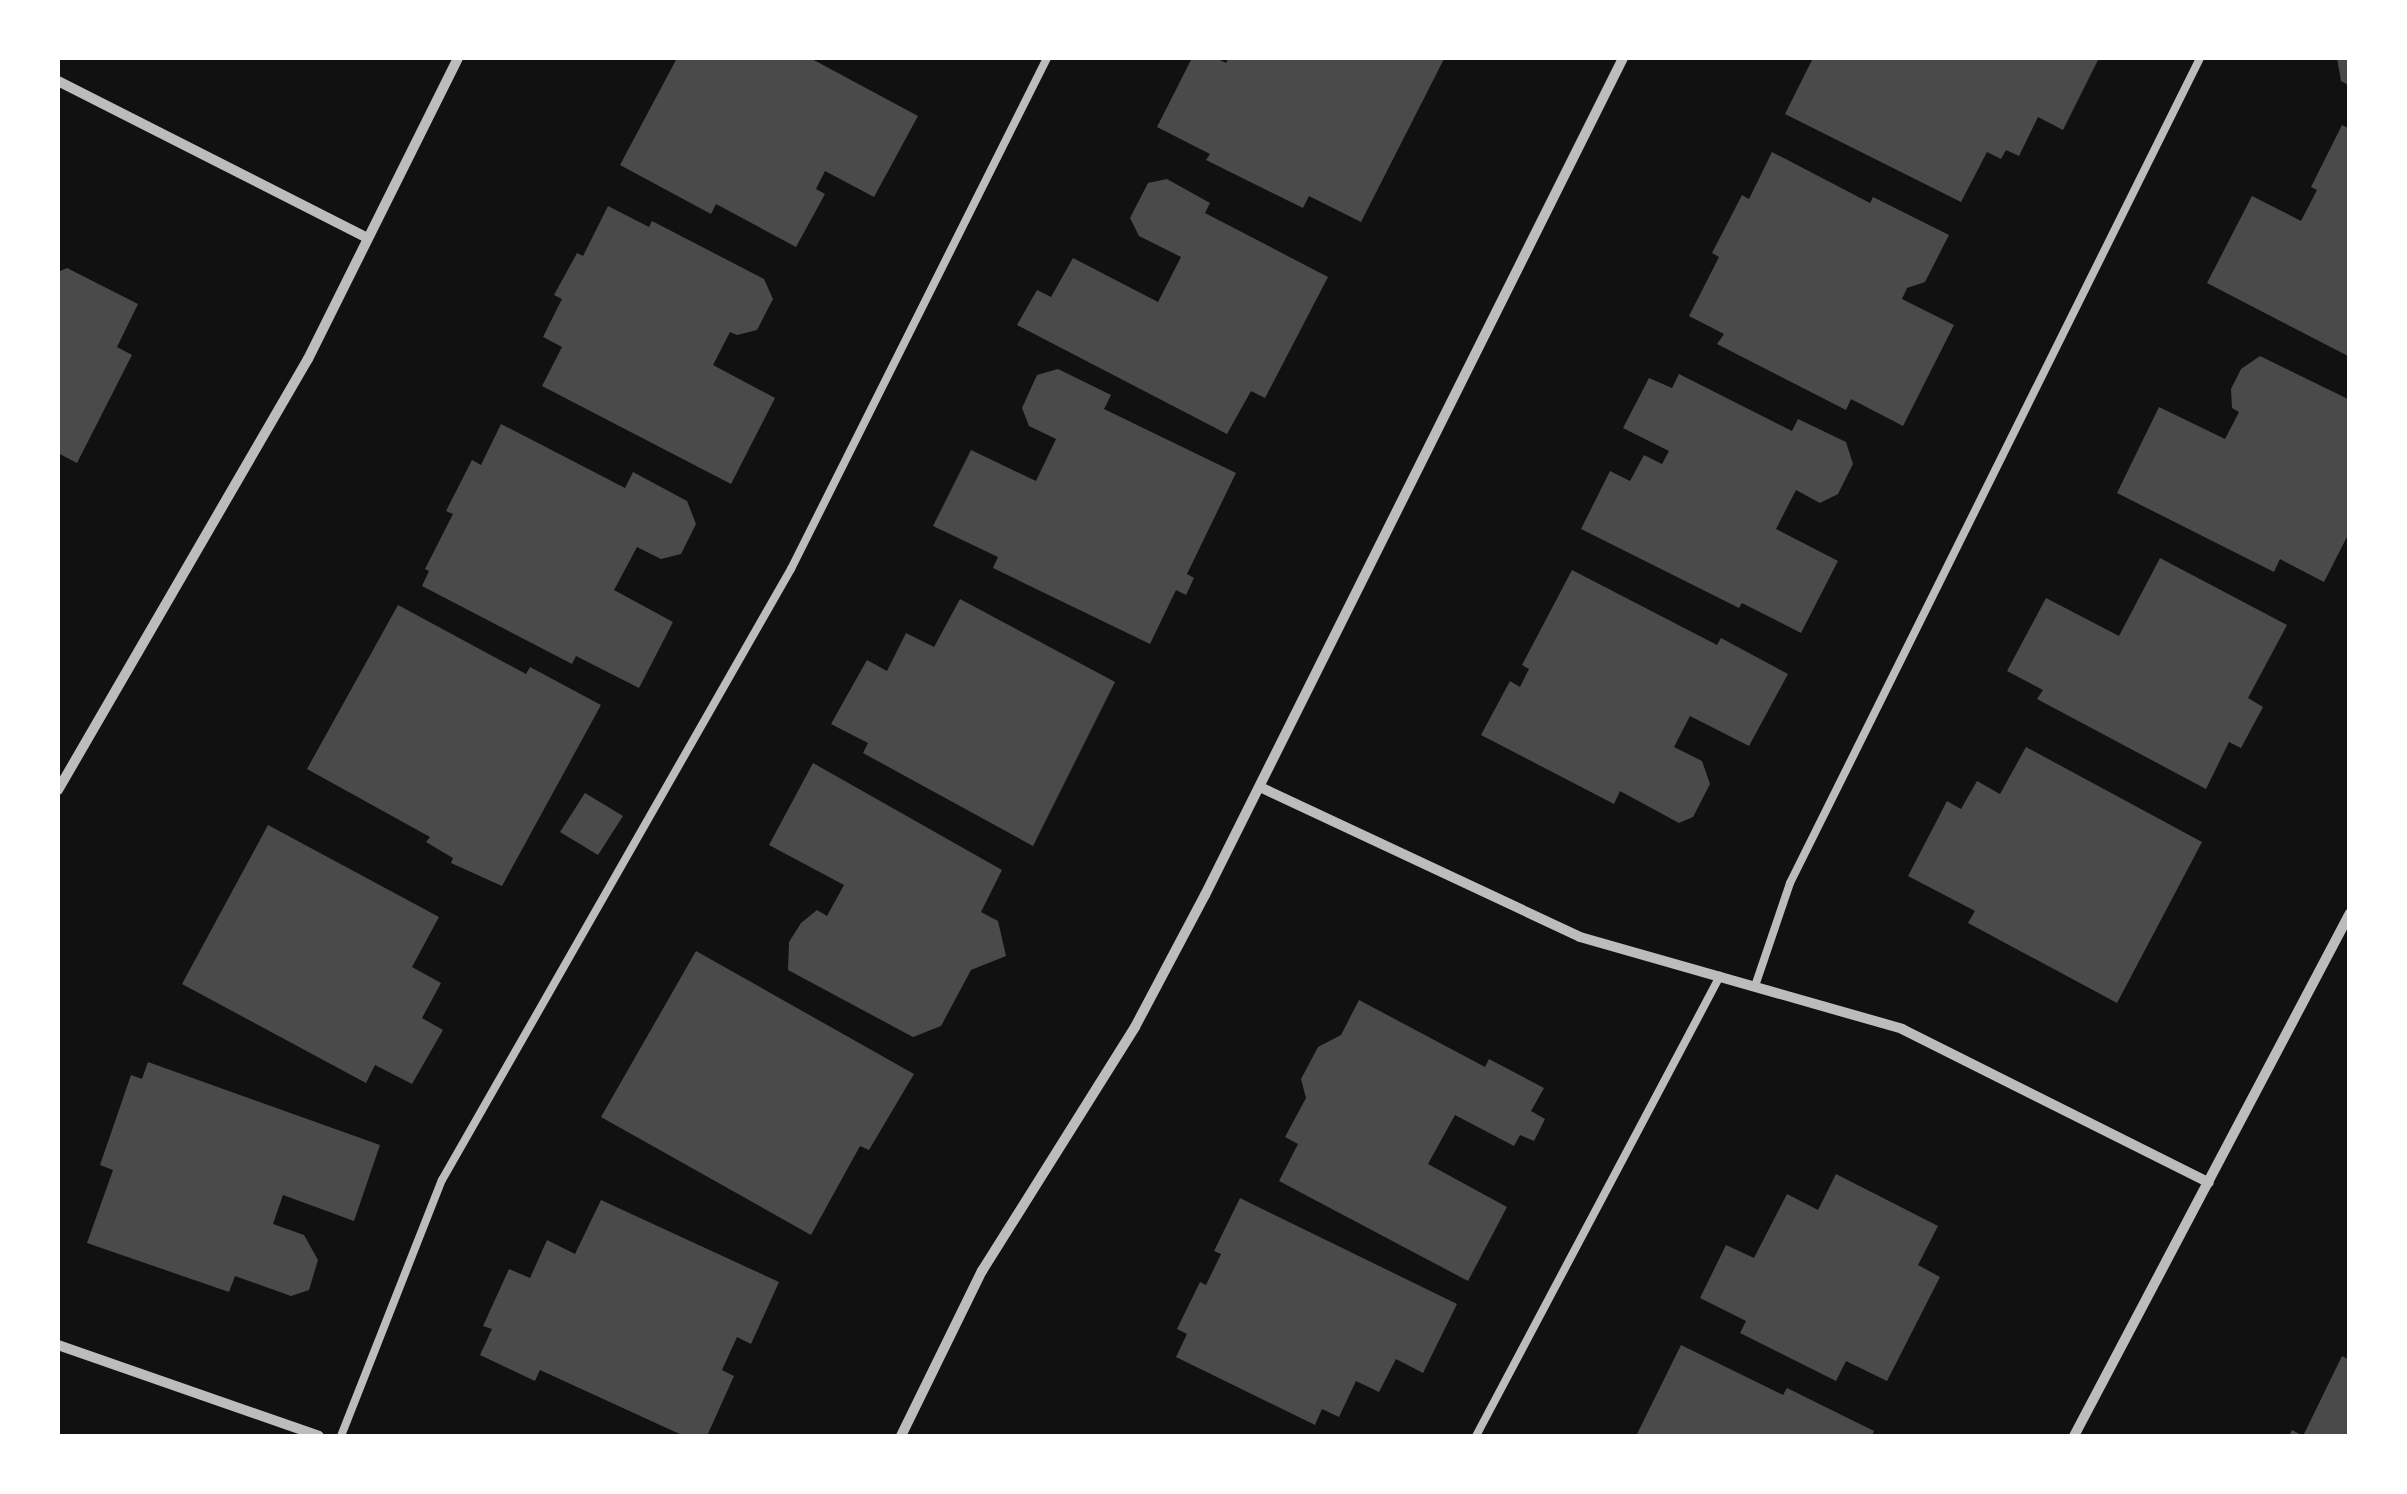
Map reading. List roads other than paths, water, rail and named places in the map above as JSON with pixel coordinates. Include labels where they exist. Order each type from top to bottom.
[{"type":"street","points":[[58,790],[308,359],[458,58]]},
{"type":"street","points":[[901,1436],[982,1271],[1135,1027],[1260,787],[1623,58]]},
{"type":"street","points":[[58,81],[368,238]]},
{"type":"street","points":[[1260,787],[1580,937],[1902,1029],[2209,1184]]},
{"type":"street","points":[[2074,1436],[2350,913]]},
{"type":"street","points":[[58,1345],[319,1436]]},
{"type":"lane","points":[[341,1436],[442,1180],[791,570],[1047,58]]},
{"type":"lane","points":[[1754,986],[1790,883],[2200,58]]},
{"type":"lane","points":[[1476,1436],[1720,976]]}]
